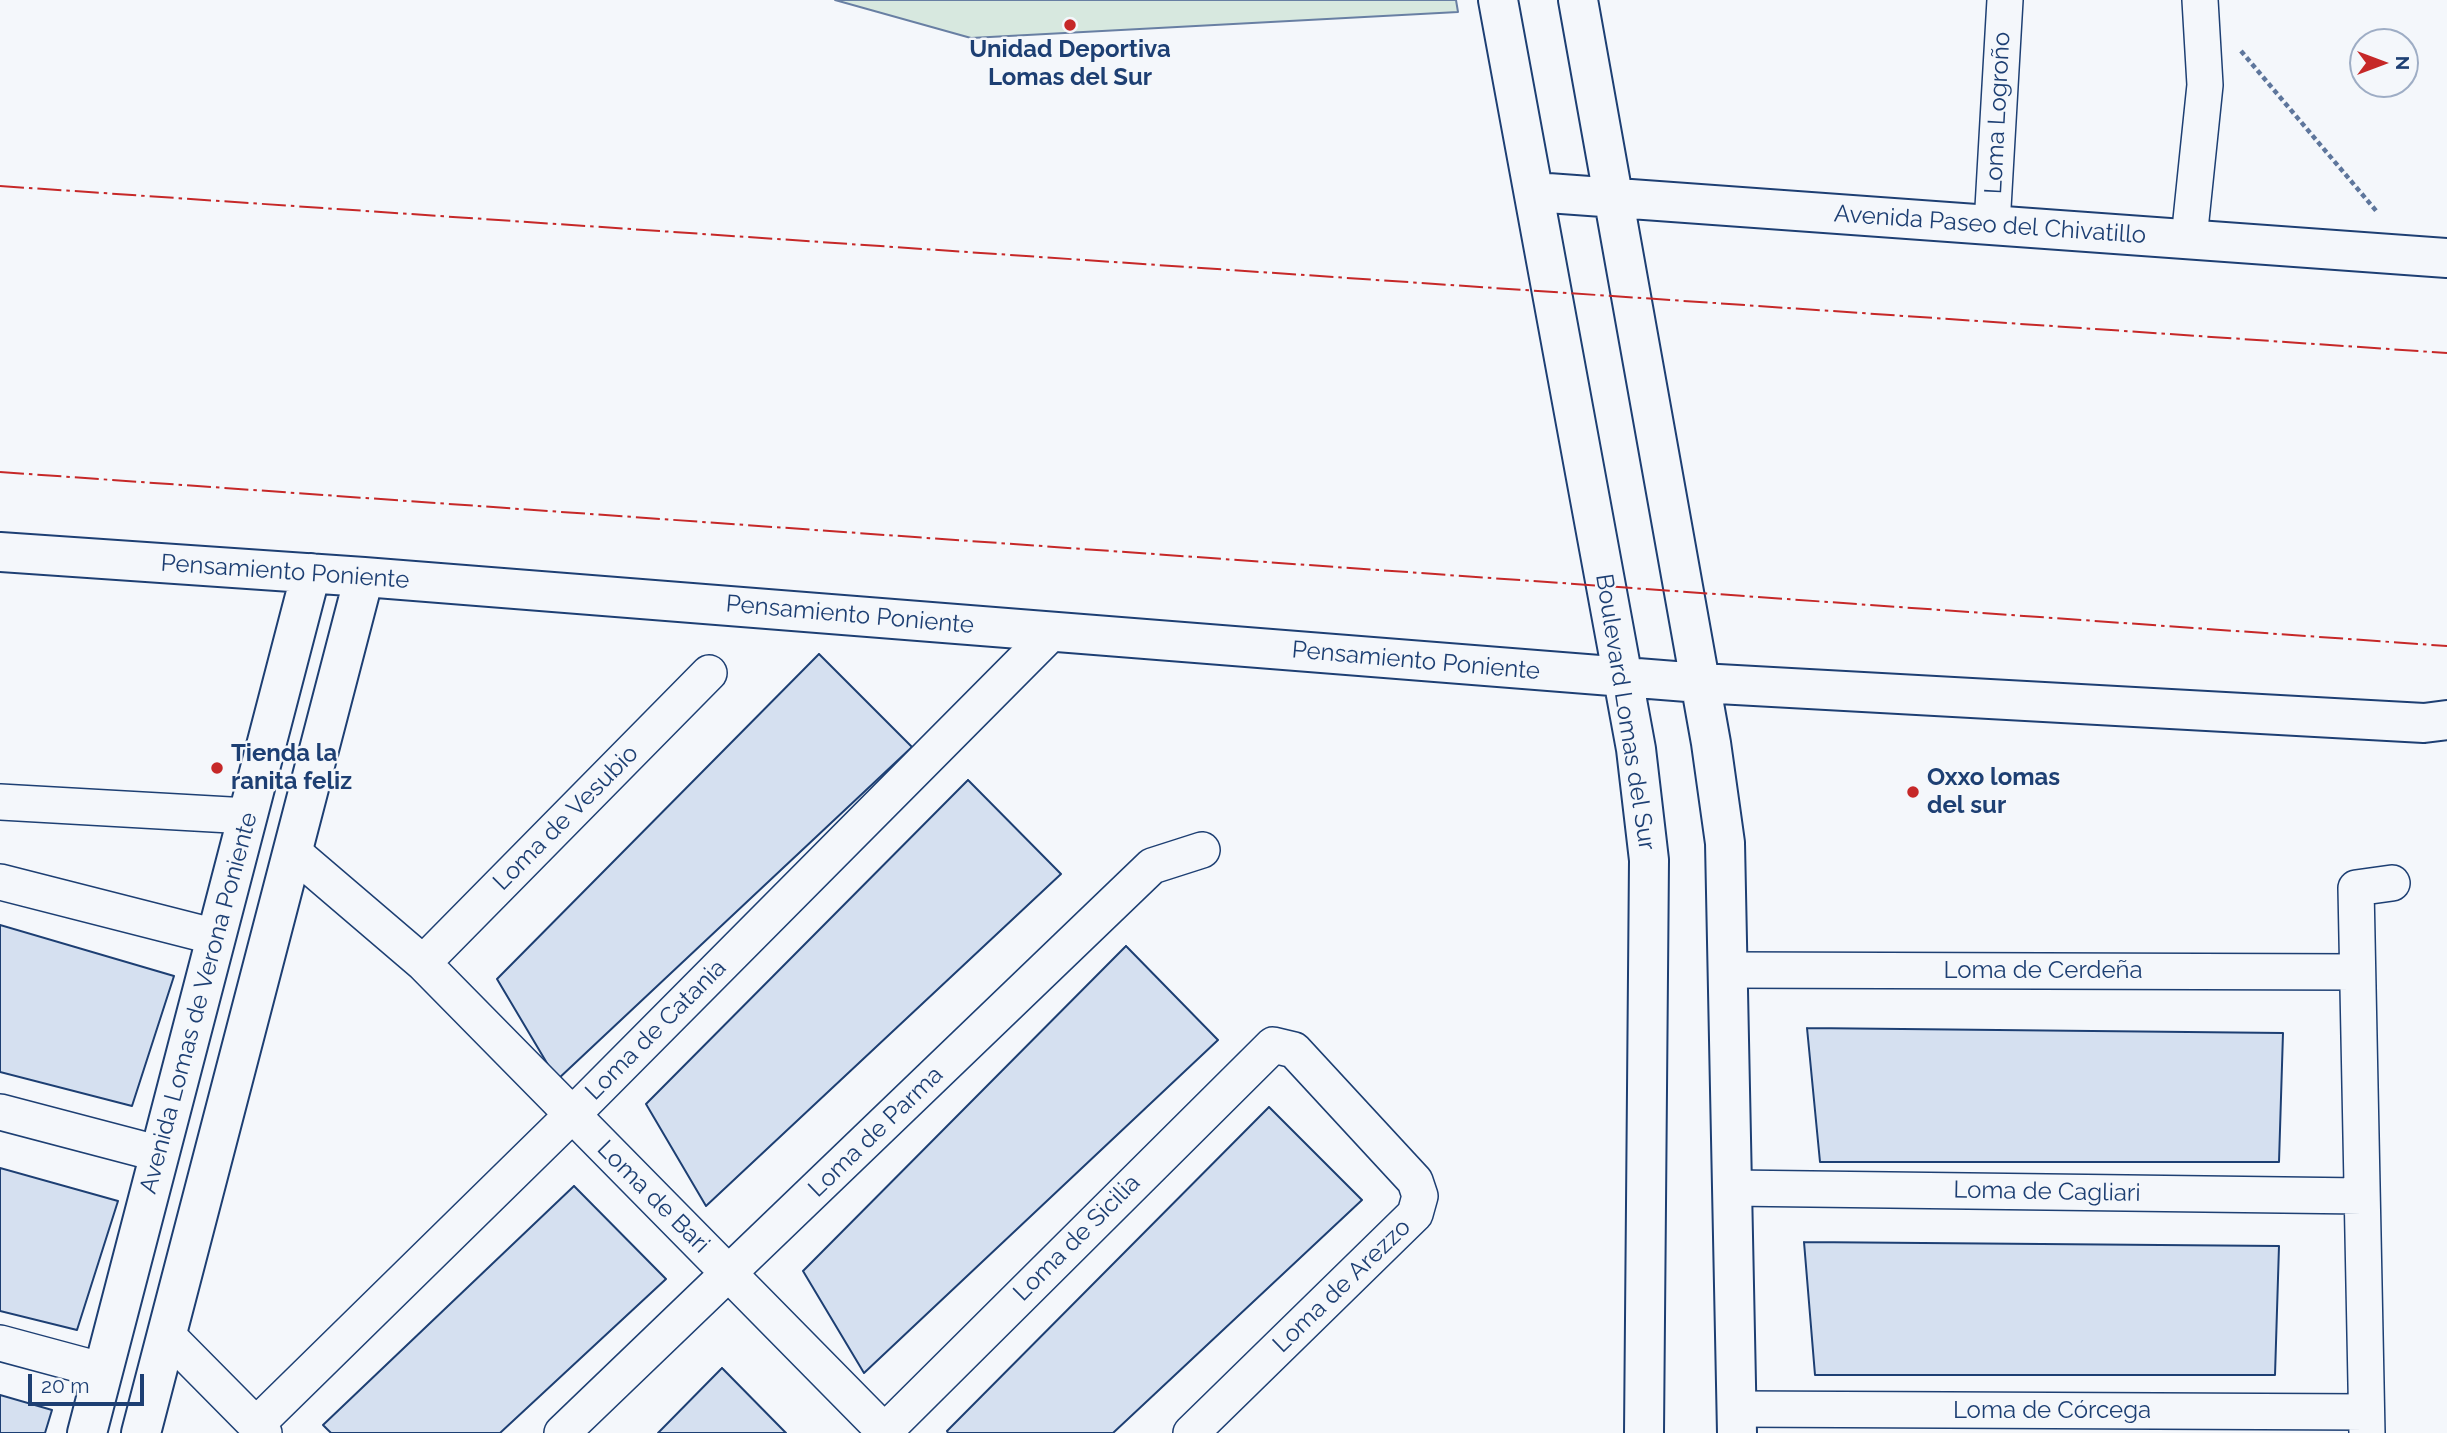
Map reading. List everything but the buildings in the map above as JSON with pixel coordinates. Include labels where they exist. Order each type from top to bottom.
[{"type":"street","name":"Boulevard Lomas del Sur","points":[[1498,0],[1636,749],[1649,860],[1644,1433]]},
{"type":"street","points":[[1578,0],[1726,843],[1737,1421]]},
{"type":"street","name":"Loma Logroño","points":[[1992,225],[2005,0]]},
{"type":"street","points":[[2189,240],[2205,85],[2200,1]]},
{"type":"street","name":"Avenida Paseo del Chivatillo","points":[[1534,192],[2431,257]]},
{"type":"street","name":"Pensamiento Poniente","points":[[0,552],[364,576],[1700,683]]},
{"type":"street","name":"Avenida Lomas de Verona Poniente","points":[[88,1433],[311,573]]},
{"type":"street","name":"Avenida Lomas de Verona Poniente","points":[[141,1433],[364,576]]},
{"type":"street","name":"Loma de Catania","points":[[260,1429],[1053,632]]},
{"type":"street","name":"Loma de Vesubio","points":[[423,963],[709,673]]},
{"type":"street","points":[[1700,683],[2424,723],[2447,720]]},
{"type":"street","points":[[0,802],[248,816]]},
{"type":"street","name":"Loma de Parma","points":[[562,1433],[1152,866],[1202,850]]},
{"type":"street","name":"Loma de Bari","points":[[292,851],[423,963],[884,1432]]},
{"type":"street","points":[[0,882],[216,937]]},
{"type":"street","points":[[2367,1423],[2356,888],[2392,883]]},
{"type":"street","name":"Loma de Cerdeña","points":[[1728,970],[2357,972]]},
{"type":"street","name":"Loma de Sicilia","points":[[884,1432],[1273,1045]]},
{"type":"street","name":"Loma de Arezzo","points":[[1191,1433],[1415,1214],[1420,1196],[1415,1181],[1294,1050],[1273,1045]]},
{"type":"street","points":[[0,1112],[160,1154]]},
{"type":"street","name":"Loma de Cagliari","points":[[1732,1188],[2362,1196]]},
{"type":"street","points":[[166,1334],[260,1429]]},
{"type":"street","points":[[0,1343],[104,1371]]},
{"type":"street","name":"Loma de Córcega","points":[[1737,1421],[2367,1423]]},
{"type":"path","points":[[2200,1],[2431,257]]},
{"type":"shaded area","name":"Unidad Deportiva Lomas del Sur","points":[[835,0],[1456,0],[1458,12],[971,38]]},
{"type":"power","points":[[0,186],[2447,353]]},
{"type":"power","points":[[0,472],[2447,646]]},
{"type":"place","name":"Unidad Deportiva Lomas del Sur","points":[[1070,25]]},
{"type":"place","name":"Tienda la ranita feliz","points":[[217,768]]},
{"type":"place","name":"Oxxo lomas del sur","points":[[1913,792]]}]
